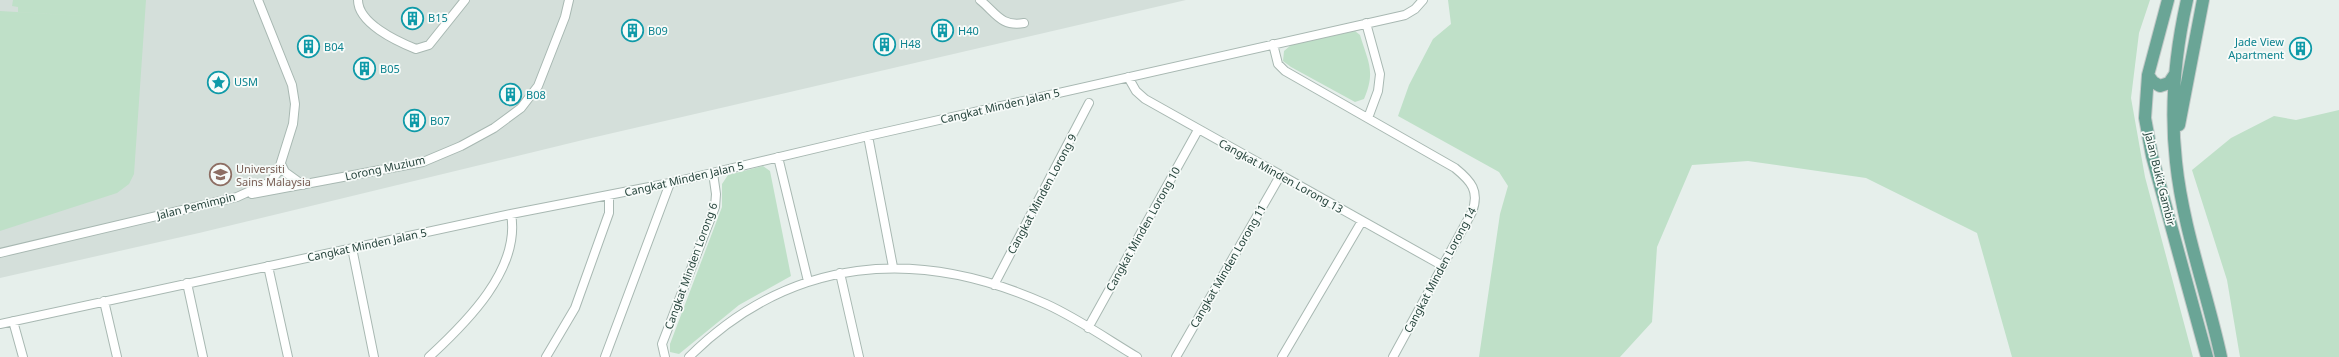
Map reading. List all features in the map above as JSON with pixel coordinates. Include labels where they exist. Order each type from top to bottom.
[{"type":"main road","name":"Jalan Bukit Gambir","points":[[2168,0],[2148,76],[2145,118],[2152,156],[2207,357]]},
{"type":"main road","name":"Jalan Bukit Gambir","points":[[2187,0],[2180,29],[2175,74],[2174,142],[2183,205],[2221,357]]},
{"type":"main road","points":[[2174,142],[2183,108],[2203,0]]},
{"type":"main road","points":[[2148,76],[2153,82],[2160,86],[2168,83],[2175,74]]},
{"type":"street","name":"Jalan Pemimpin","points":[[0,253],[237,197],[270,182],[278,172],[281,164],[293,124],[295,104],[292,84],[258,0]]},
{"type":"street","points":[[358,0],[360,12],[365,20],[416,49],[429,45],[465,0]]},
{"type":"street","name":"Lorong Muzium","points":[[237,197],[423,162],[461,146],[494,128],[521,108],[538,86],[565,17],[569,0]]},
{"type":"street","points":[[980,0],[1006,23],[1024,23]]},
{"type":"street","name":"Cangkat Minden Jalan 5","points":[[0,324],[511,214],[670,183],[868,136],[1366,23],[1411,12],[1423,0]]},
{"type":"street","points":[[1366,23],[1380,74],[1378,91],[1368,118]]},
{"type":"street","name":"Cangkat Minden Lorong 14","points":[[1273,44],[1278,64],[1285,71],[1455,168],[1471,182],[1474,188],[1476,202],[1472,212],[1393,357]]},
{"type":"street","name":"Cangkat Minden Lorong 13","points":[[1128,77],[1136,91],[1145,99],[1443,266]]},
{"type":"street","name":"Cangkat Minden Lorong 9","points":[[994,285],[1090,103]]},
{"type":"street","name":"Cangkat Minden Lorong 10","points":[[1088,328],[1198,130]]},
{"type":"street","points":[[868,136],[893,267]]},
{"type":"street","points":[[778,157],[808,281]]},
{"type":"street","points":[[281,164],[285,172],[303,185]]},
{"type":"street","name":"Cangkat Minden Lorong 6","points":[[665,357],[662,344],[715,207],[716,194],[713,173]]},
{"type":"street","name":"Cangkat Minden Lorong 11","points":[[1176,357],[1280,176]]},
{"type":"street","points":[[605,357],[670,183]]},
{"type":"street","points":[[546,357],[575,308],[609,213],[609,196]]},
{"type":"street","points":[[429,357],[472,315],[496,280],[512,241],[514,232],[511,214]]},
{"type":"street","points":[[1282,357],[1362,221]]},
{"type":"street","points":[[352,248],[374,357]]},
{"type":"street","points":[[268,266],[288,357]]},
{"type":"street","points":[[689,357],[706,340],[750,308],[808,281],[840,273],[893,267],[943,272],[994,285],[1046,304],[1137,357]]},
{"type":"street","points":[[840,273],[859,357]]},
{"type":"street","points":[[187,283],[203,357]]},
{"type":"street","points":[[104,301],[117,357]]},
{"type":"street","points":[[13,321],[23,357]]},
{"type":"shaded area","name":"Universiti Sains Malaysia","points":[[0,0],[1186,0],[587,139],[199,233],[0,278]]},
{"type":"green space","points":[[13,0],[146,0],[134,174],[129,184],[117,193],[0,231],[0,11],[116,18],[18,12],[18,7],[12,6]]},
{"type":"green space","points":[[1448,0],[2150,0],[2139,33],[2131,98],[2145,177],[2193,357],[2012,357],[1977,233],[1866,178],[1748,161],[1692,165],[1657,247],[1652,322],[1620,357],[1479,357],[1500,214],[1508,186],[1499,172],[1398,116],[1409,85],[1433,39],[1451,24]]},
{"type":"green space","points":[[1355,31],[1360,35],[1370,67],[1370,81],[1364,99],[1355,102],[1291,67],[1283,61],[1284,51],[1291,45]]},
{"type":"green space","points":[[2339,110],[2339,357],[2240,357],[2227,280],[2192,170],[2231,138],[2274,116],[2296,120]]},
{"type":"green space","points":[[763,166],[770,171],[791,276],[739,305],[679,354],[670,352],[670,344],[722,207],[722,184],[728,175]]},
{"type":"place","name":"B15","points":[[413,18]]},
{"type":"place","name":"B09","points":[[633,31]]},
{"type":"place","name":"H40","points":[[943,31]]},
{"type":"place","name":"H48","points":[[884,44]]},
{"type":"place","name":"B04","points":[[309,47]]},
{"type":"place","name":"Jade View Apartment","points":[[2300,48]]},
{"type":"place","name":"B05","points":[[364,69]]},
{"type":"place","name":"USM","points":[[218,82]]},
{"type":"place","name":"B08","points":[[510,95]]},
{"type":"place","name":"B07","points":[[415,121]]},
{"type":"place","name":"Universiti Sains Malaysia","points":[[220,175]]}]
